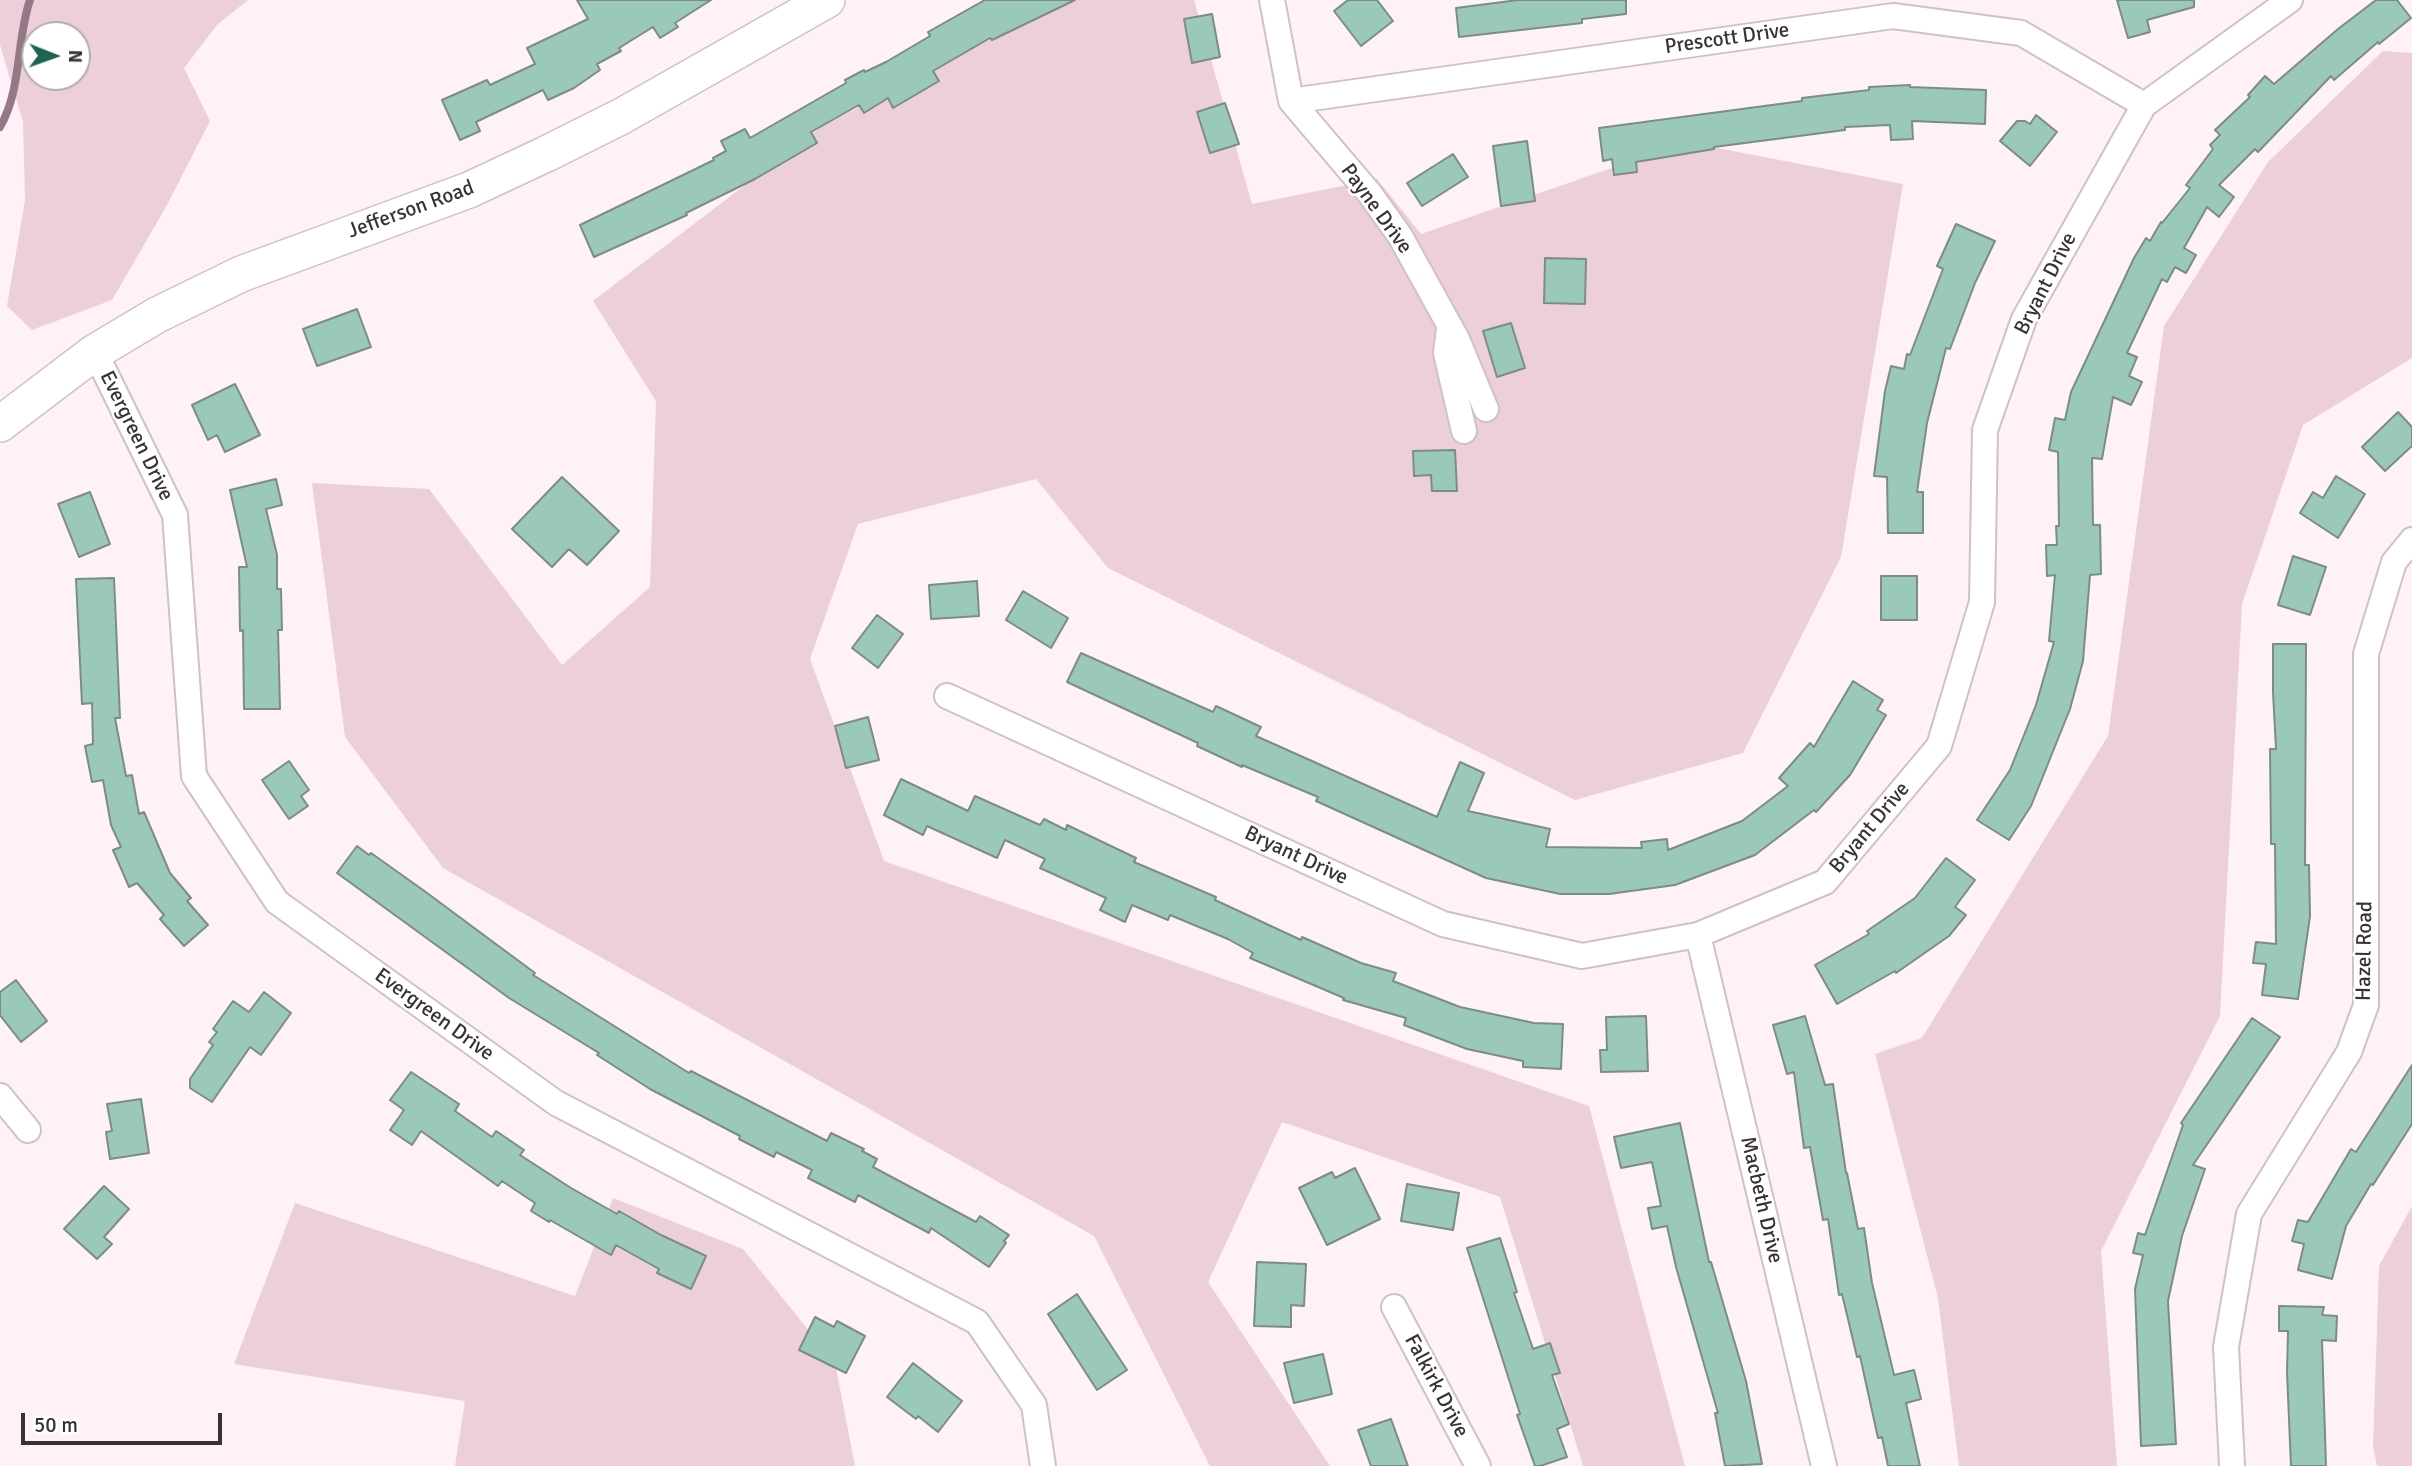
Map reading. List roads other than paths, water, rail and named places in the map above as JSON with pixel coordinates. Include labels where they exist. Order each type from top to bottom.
[{"type":"street","name":"Jefferson Road","points":[[0,424],[95,352],[157,314],[241,274],[469,190],[546,154],[622,116],[827,0]]},
{"type":"street","points":[[1272,0],[1291,101]]},
{"type":"street","name":"Bryant Drive","points":[[947,696],[1443,924],[1582,956],[1698,935],[1825,882],[1939,746],[1982,602],[1985,430],[2024,318],[2144,105],[2290,0]]},
{"type":"street","name":"Prescott Drive","points":[[1291,101],[1893,16],[2021,33],[2144,105]]},
{"type":"street","name":"Payne Drive","points":[[1291,101],[1370,194],[1399,236],[1450,325],[1486,409]]},
{"type":"street","points":[[1450,325],[1446,353],[1464,430]]},
{"type":"street","name":"Evergreen Drive","points":[[95,352],[175,515],[194,776],[277,902],[556,1102],[977,1322],[1034,1405],[1043,1466]]},
{"type":"street","name":"Hazel Road","points":[[2232,1466],[2226,1347],[2249,1214],[2350,1052],[2366,1005],[2366,654],[2394,562],[2412,540]]},
{"type":"street","name":"Macbeth Drive","points":[[1698,935],[1824,1466]]},
{"type":"street","points":[[0,1096],[28,1130]]},
{"type":"street","name":"Falkirk Drive","points":[[1394,1307],[1478,1466]]},
{"type":"waterway","points":[[0,127],[12,97],[30,0]]}]
